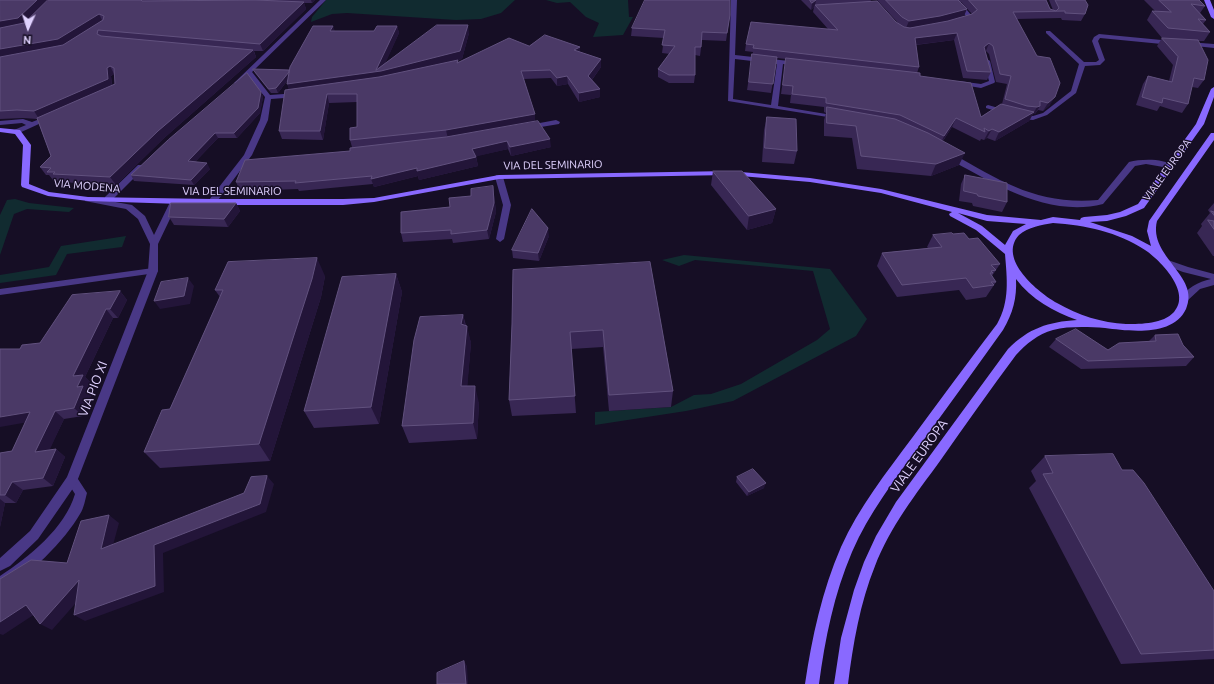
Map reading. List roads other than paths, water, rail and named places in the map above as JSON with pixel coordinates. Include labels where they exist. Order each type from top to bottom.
[{"type":"main road","points":[[1208,2],[1214,18]]},
{"type":"main road","name":"VIALE EUROPA","points":[[1069,220],[1107,218],[1141,206],[1200,124],[1214,89]]},
{"type":"main road","points":[[0,130],[17,132]]},
{"type":"main road","name":"VIA MODENA","points":[[17,132],[27,145],[25,185],[48,194],[88,199],[174,202]]},
{"type":"main road","name":"VIALE EUROPA","points":[[1163,260],[1152,238],[1150,229],[1153,221],[1214,135]]},
{"type":"main road","name":"VIA DEL SEMINARIO","points":[[174,202],[343,202],[374,200],[499,177],[729,172],[810,180],[881,191],[932,205]]},
{"type":"main road","points":[[932,205],[987,218],[1039,222],[1069,220],[1093,224],[1118,232],[1141,244],[1163,260],[1180,280],[1184,299],[1178,314],[1161,324],[1135,328],[1104,325],[1078,317],[1053,305],[1032,291],[1018,276],[1009,256],[980,228],[932,205]]},
{"type":"main road","points":[[1009,256],[1011,238],[1022,228],[1039,222]]},
{"type":"main road","name":"VIALE EUROPA","points":[[812,684],[823,622],[846,550],[864,516],[881,489],[1008,314],[1012,300],[1013,283],[1009,256]]},
{"type":"main road","name":"VIALE EUROPA","points":[[841,684],[850,634],[859,597],[869,564],[885,531],[905,500],[1012,352],[1021,341],[1041,329],[1067,324],[1104,325]]},
{"type":"street","points":[[232,87],[250,72],[323,0]]},
{"type":"street","points":[[734,0],[730,100],[848,120]]},
{"type":"street","points":[[953,0],[959,4],[970,17],[953,23]]},
{"type":"street","points":[[1202,0],[1208,2]]},
{"type":"street","points":[[309,7],[316,7]]},
{"type":"street","points":[[1048,32],[1082,64],[1098,64],[1102,60],[1095,41],[1099,36],[1214,46]]},
{"type":"street","points":[[259,54],[266,55]]},
{"type":"street","points":[[950,82],[981,86],[988,85],[992,82],[985,54]]},
{"type":"street","points":[[732,57],[804,65]]},
{"type":"street","points":[[774,107],[780,62]]},
{"type":"street","points":[[988,107],[1022,117],[1033,118],[1046,114],[1074,92],[1082,64]]},
{"type":"street","points":[[212,202],[248,154],[264,120],[268,96],[250,72]]},
{"type":"street","points":[[268,96],[307,94]]},
{"type":"street","points":[[17,132],[60,113]]},
{"type":"street","points":[[0,123],[22,121],[32,125]]},
{"type":"street","points":[[518,129],[556,122]]},
{"type":"street","points":[[945,153],[1014,190],[1044,200],[1082,204],[1100,202],[1132,164],[1139,161],[1147,161],[1169,166]]},
{"type":"street","points":[[108,199],[145,163]]},
{"type":"street","points":[[240,164],[255,163]]},
{"type":"street","points":[[499,177],[507,205],[500,239]]},
{"type":"street","points":[[88,199],[129,207],[142,218],[154,244]]},
{"type":"street","name":"VIA PIO XI","points":[[0,565],[34,535],[72,480],[153,271],[154,244],[174,202]]},
{"type":"street","points":[[1163,260],[1186,270],[1214,277]]},
{"type":"street","points":[[1,294],[153,271]]},
{"type":"street","points":[[1184,299],[1194,288],[1214,282]]},
{"type":"street","points":[[0,584],[19,571],[49,545],[76,510],[81,493],[72,480]]}]
